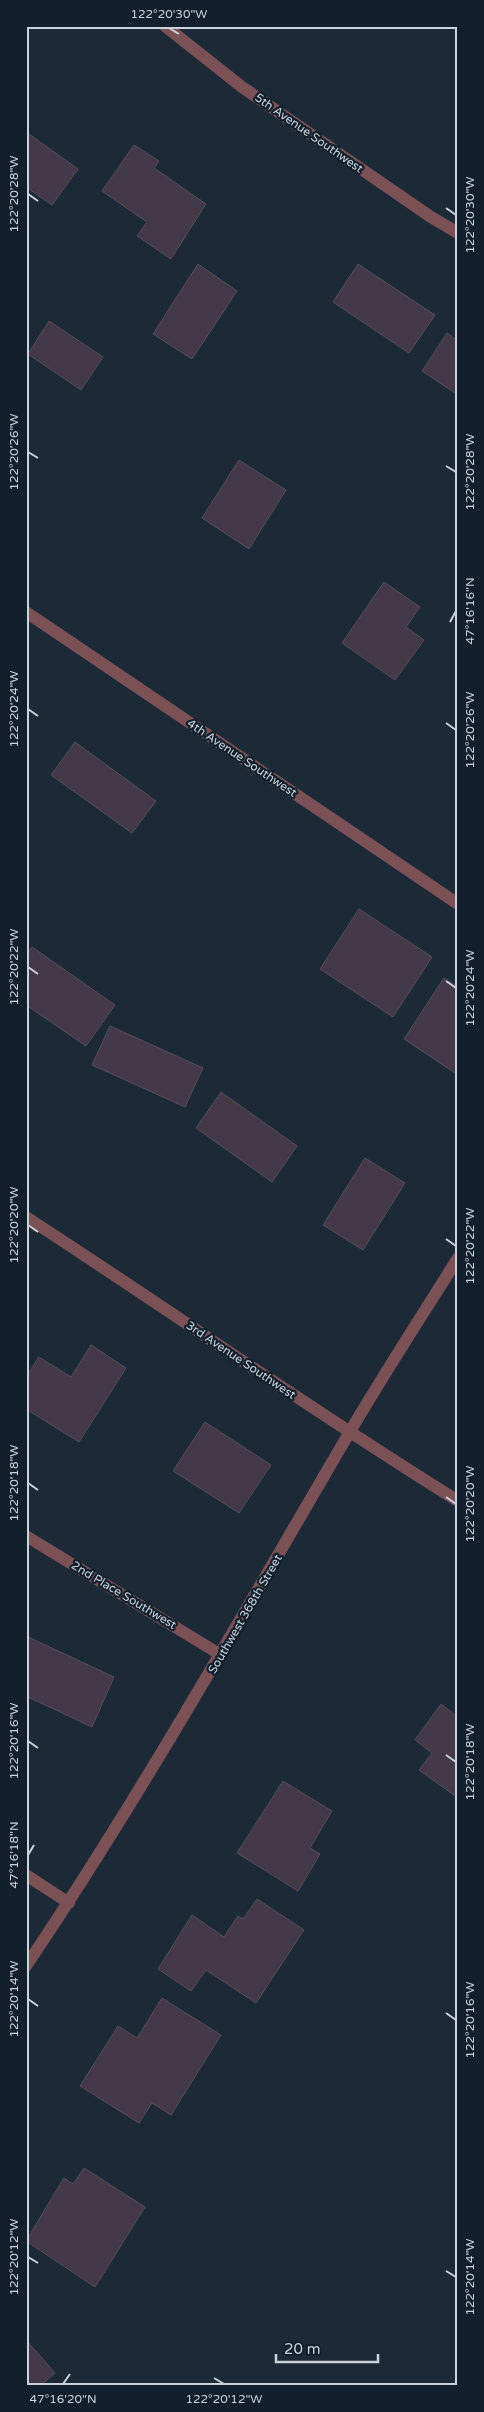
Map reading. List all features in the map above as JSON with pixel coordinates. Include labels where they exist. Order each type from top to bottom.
[{"type":"street","name":"5th Avenue Southwest","points":[[165,26],[242,87],[431,217],[458,232]]},
{"type":"street","name":"4th Avenue Southwest","points":[[26,612],[458,904]]},
{"type":"street","name":"3rd Avenue Southwest","points":[[26,1216],[349,1433],[458,1501]]},
{"type":"street","name":"Southwest 368th Street","points":[[26,1966],[69,1903],[221,1655],[349,1433],[458,1258]]},
{"type":"street","name":"2nd Place Southwest","points":[[26,1536],[221,1655]]},
{"type":"street","points":[[26,1874],[69,1903]]},
{"type":"building","points":[[26,132],[78,169],[52,205],[26,187]]},
{"type":"building","points":[[134,145],[159,161],[154,168],[206,204],[171,259],[137,236],[147,222],[102,191]]},
{"type":"building","points":[[198,264],[237,291],[192,359],[153,334]]},
{"type":"building","points":[[358,264],[435,315],[409,353],[333,302]]},
{"type":"building","points":[[49,321],[103,357],[81,390],[28,354]]},
{"type":"building","points":[[447,333],[458,341],[458,395],[422,371]]},
{"type":"building","points":[[239,460],[286,490],[249,549],[202,518]]},
{"type":"building","points":[[384,582],[420,607],[406,627],[424,640],[395,680],[342,643]]},
{"type":"building","points":[[75,742],[156,801],[132,833],[51,775]]},
{"type":"building","points":[[359,909],[432,957],[393,1017],[320,969]]},
{"type":"building","points":[[32,947],[115,1005],[86,1046],[26,1005],[26,956]]},
{"type":"building","points":[[444,978],[458,987],[458,1075],[404,1039]]},
{"type":"building","points":[[110,1026],[203,1068],[185,1107],[92,1065]]},
{"type":"building","points":[[221,1092],[297,1146],[272,1182],[196,1128]]},
{"type":"building","points":[[365,1158],[405,1183],[363,1250],[323,1225]]},
{"type":"building","points":[[91,1345],[126,1368],[79,1442],[26,1409],[26,1377],[39,1357],[71,1377]]},
{"type":"building","points":[[205,1422],[271,1465],[239,1513],[173,1471]]},
{"type":"building","points":[[26,1636],[114,1677],[92,1727],[26,1696]]},
{"type":"building","points":[[441,1704],[458,1717],[458,1798],[419,1770],[432,1753],[415,1740]]},
{"type":"building","points":[[283,1781],[332,1811],[310,1848],[320,1854],[298,1891],[237,1853]]},
{"type":"building","points":[[257,1899],[304,1930],[256,2003],[206,1970],[191,1991],[158,1969],[192,1915],[224,1937],[238,1916],[243,1919]]},
{"type":"building","points":[[162,1998],[221,2035],[171,2115],[152,2103],[139,2123],[80,2086],[118,2026],[137,2038]]},
{"type":"building","points":[[84,2168],[145,2207],[95,2287],[26,2241],[64,2178],[73,2184]]},
{"type":"building","points":[[26,2340],[55,2373],[40,2386],[26,2386]]}]
